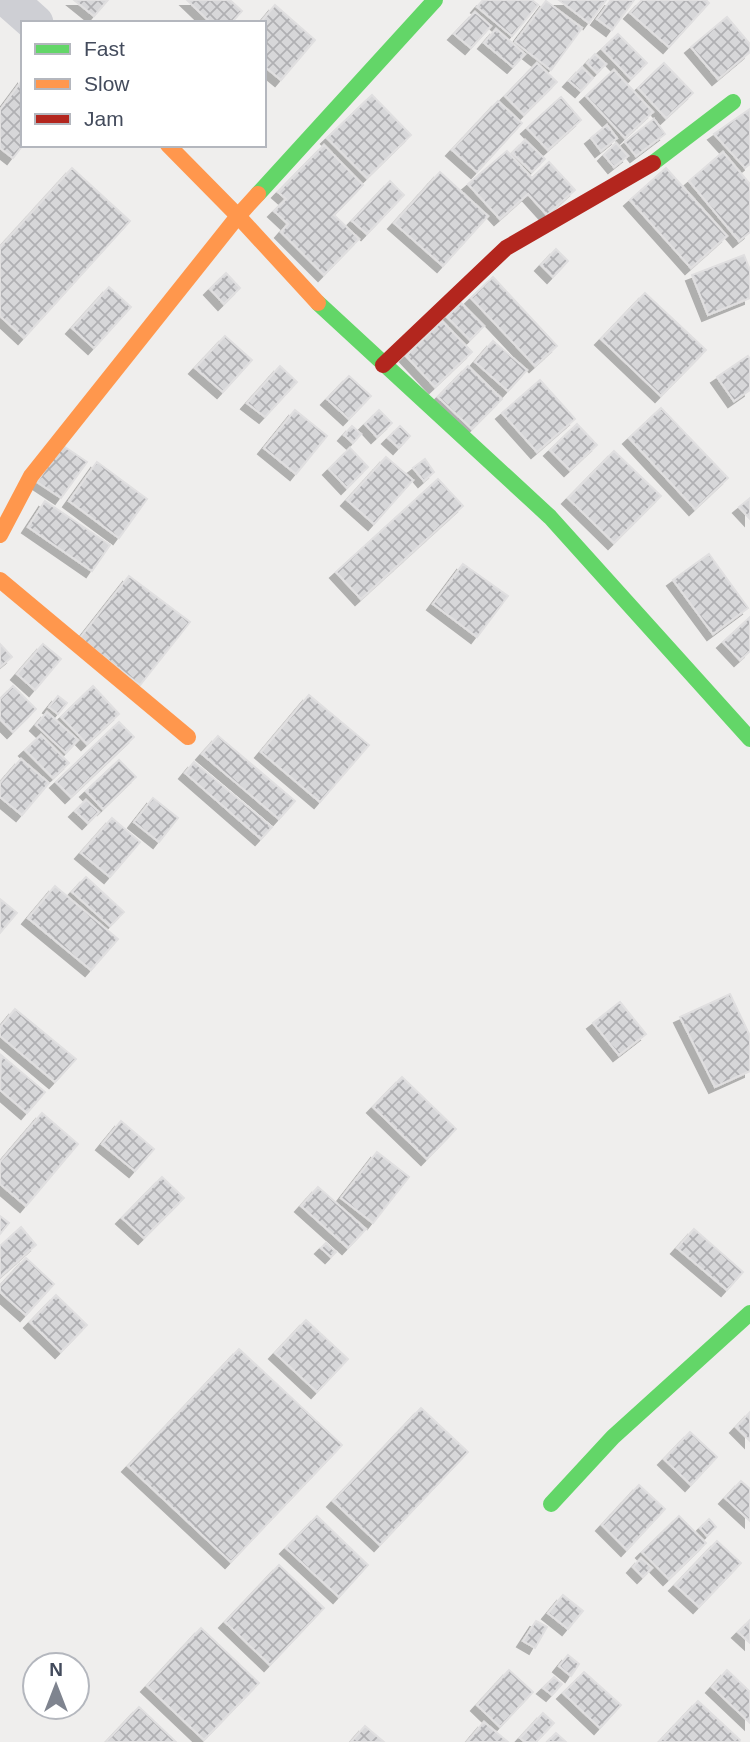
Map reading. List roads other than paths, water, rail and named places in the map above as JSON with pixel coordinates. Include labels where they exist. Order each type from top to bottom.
[{"type":"street","points":[[9,0],[33,21]]},
{"type":"street","points":[[0,535],[32,477],[238,215],[435,0]]},
{"type":"street","points":[[383,365],[506,248],[648,167],[733,102]]},
{"type":"street","points":[[170,147],[238,215],[322,307],[550,517],[750,738]]},
{"type":"street","points":[[0,580],[188,737]]},
{"type":"street","points":[[551,1504],[613,1437],[750,1313]]}]
